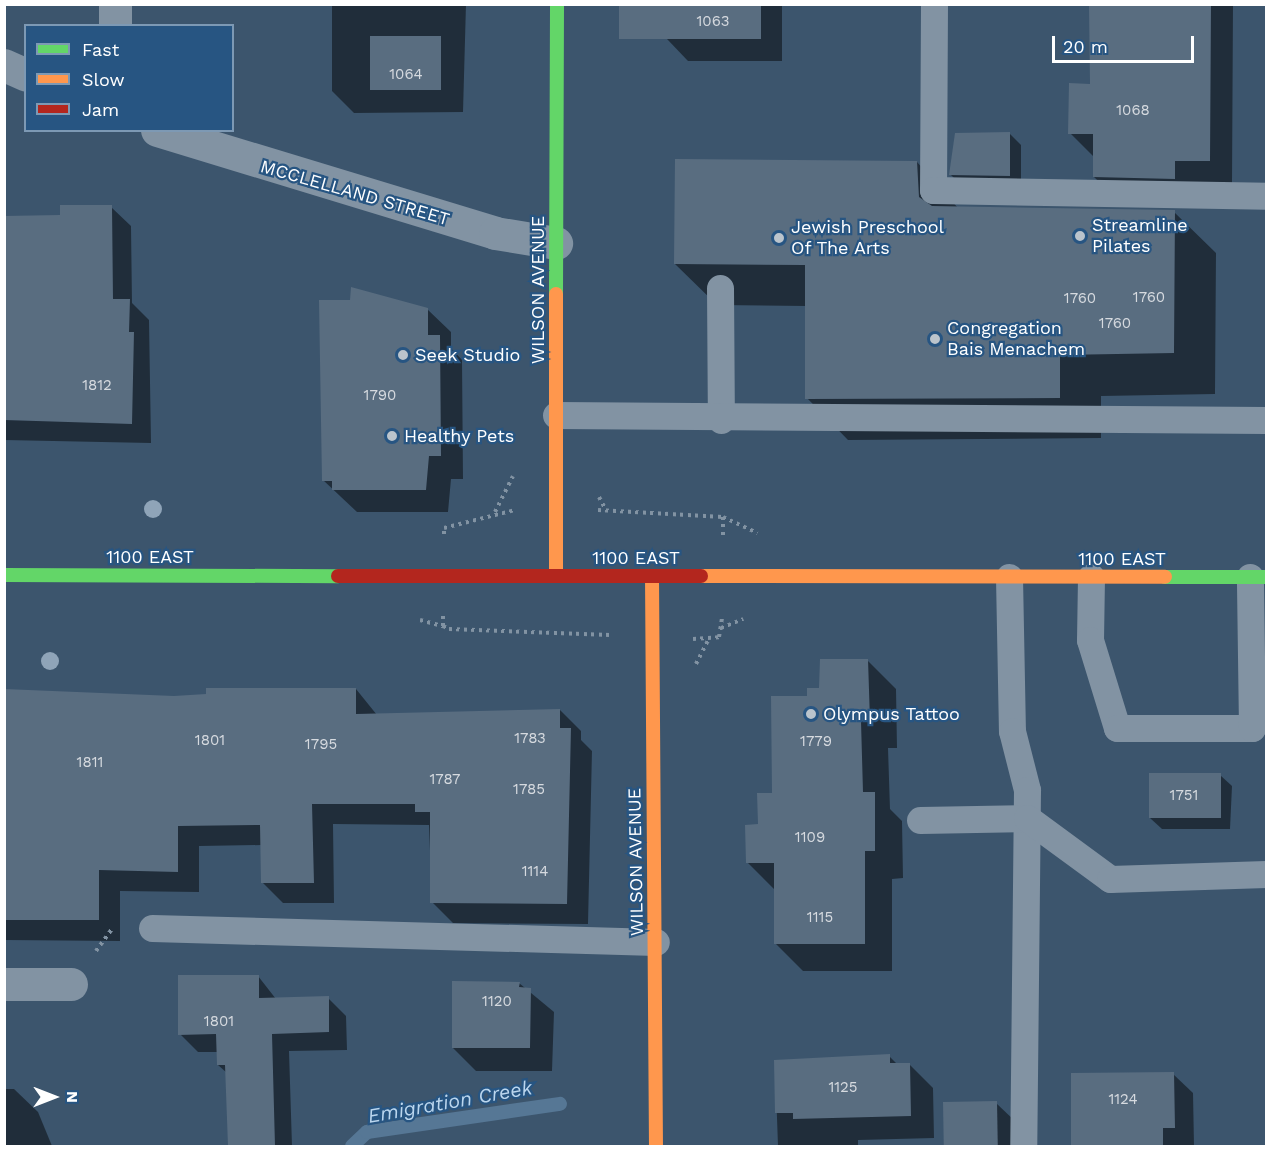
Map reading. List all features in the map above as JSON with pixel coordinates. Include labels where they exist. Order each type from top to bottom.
[{"type":"street","points":[[115,24],[116,4]]},
{"type":"street","name":"WILSON AVENUE","points":[[556,576],[557,4]]},
{"type":"street","points":[[4,65],[24,74]]},
{"type":"street","name":"MCCLELLAND STREET","points":[[164,132],[495,233],[556,243]]},
{"type":"street","name":"1100 EAST","points":[[4,575],[1258,577]]},
{"type":"street","name":"WILSON AVENUE","points":[[652,576],[656,1146]]},
{"type":"street","points":[[4,984],[71,984]]},
{"type":"lane","points":[[934,4],[933,190],[1266,196]]},
{"type":"lane","points":[[720,288],[721,420]]},
{"type":"lane","points":[[556,416],[721,420],[1266,420]]},
{"type":"lane","points":[[1009,577],[1012,731],[1027,790],[1023,1146]]},
{"type":"lane","points":[[1090,577],[1090,640],[1117,728],[1259,736],[1258,577]]},
{"type":"lane","points":[[920,820],[1027,818],[1110,879],[1266,873]]},
{"type":"lane","points":[[152,928],[656,942]]},
{"type":"path","points":[[444,528],[521,510]]},
{"type":"path","points":[[585,510],[723,517]]},
{"type":"path","points":[[449,629],[618,635]]},
{"type":"path","points":[[686,638],[719,637]]},
{"type":"path","points":[[71,984],[114,927],[152,928]]},
{"type":"building","points":[[619,4],[761,4],[761,39],[619,39]]},
{"type":"building","points":[[1089,4],[1211,4],[1210,161],[1175,161],[1175,179],[1093,177],[1093,134],[1068,134],[1069,83],[1090,84]]},
{"type":"building","points":[[370,36],[441,36],[441,90],[370,90]]},
{"type":"building","points":[[1010,132],[1010,176],[949,175],[955,133]]},
{"type":"building","points":[[675,159],[917,161],[919,197],[932,206],[1175,210],[1174,353],[1060,355],[1060,398],[805,399],[805,265],[674,264]]},
{"type":"building","points":[[60,205],[112,205],[113,299],[130,299],[129,332],[134,332],[132,424],[4,420],[4,216],[60,215]]},
{"type":"building","points":[[351,287],[428,308],[428,335],[440,335],[441,456],[429,456],[426,490],[332,490],[332,481],[322,481],[319,300],[350,300]]},
{"type":"building","points":[[820,659],[868,659],[870,721],[861,721],[863,792],[875,792],[875,851],[865,851],[865,944],[774,944],[774,863],[746,863],[745,825],[758,824],[757,793],[772,793],[771,696],[807,696],[807,688],[819,688]]},
{"type":"building","points":[[206,688],[356,688],[356,714],[560,709],[560,728],[571,728],[567,904],[430,903],[430,812],[415,812],[415,804],[312,804],[314,883],[261,883],[260,825],[178,826],[178,872],[99,870],[99,920],[4,920],[4,689],[174,696],[206,694]]},
{"type":"building","points":[[1149,773],[1221,773],[1221,818],[1149,818]]},
{"type":"building","points":[[178,975],[259,975],[259,998],[329,996],[329,1032],[272,1034],[275,1146],[228,1146],[225,1065],[217,1065],[216,1034],[178,1035]]},
{"type":"building","points":[[452,981],[520,982],[519,987],[531,988],[530,1048],[452,1048]]},
{"type":"building","points":[[890,1054],[890,1063],[910,1063],[911,1116],[793,1119],[793,1113],[775,1113],[774,1060]]},
{"type":"building","points":[[1174,1072],[1175,1128],[1163,1128],[1163,1146],[1071,1146],[1071,1073]]},
{"type":"building","points":[[997,1101],[998,1146],[944,1146],[943,1102]]},
{"type":"waterway","name":"Emigration Creek","points":[[352,1146],[367,1132],[560,1104]]},
{"type":"traffic: fast","points":[[556,294],[557,4]]},
{"type":"traffic: fast","points":[[4,575],[338,576]]},
{"type":"traffic: fast","points":[[1165,577],[1266,577]]},
{"type":"traffic: slow","points":[[556,294],[556,576]]},
{"type":"traffic: slow","points":[[652,576],[656,1146]]},
{"type":"traffic: slow","points":[[701,576],[1165,577]]},
{"type":"traffic: jam","points":[[338,576],[701,576]]},
{"type":"place","name":"Streamline Pilates","points":[[1080,236]]},
{"type":"place","name":"Jewish Preschool Of The Arts","points":[[779,238]]},
{"type":"place","name":"Congregation Bais Menachem","points":[[935,339]]},
{"type":"place","name":"Seek Studio","points":[[403,355]]},
{"type":"place","name":"Healthy Pets","points":[[392,436]]},
{"type":"place","name":"Olympus Tattoo","points":[[811,714]]}]
